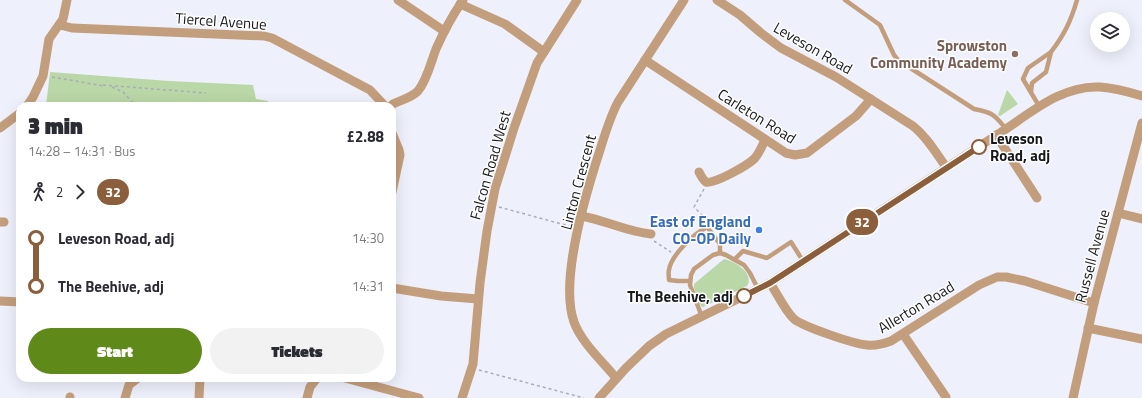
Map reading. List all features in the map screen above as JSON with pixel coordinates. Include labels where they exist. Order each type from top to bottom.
[{"type":"street","points":[[30,102],[43,76],[49,39],[63,19],[67,0]]},
{"type":"street","points":[[398,0],[444,31]]},
{"type":"street","name":"Falcon Road West","points":[[462,398],[472,368],[476,336],[478,299],[491,205],[514,128],[537,63],[577,0]]},
{"type":"street","name":"Linton Crescent","points":[[616,378],[580,334],[574,323],[571,310],[570,285],[574,249],[590,182],[612,114],[618,102],[684,0]]},
{"type":"street","name":"Leveson Road","points":[[716,0],[740,15],[781,48],[800,59],[823,69],[919,131],[946,167]]},
{"type":"street","points":[[396,103],[418,91],[444,31],[461,2],[505,24],[544,52]]},
{"type":"street","name":"Tiercel Avenue","points":[[60,25],[72,28],[256,35],[272,38],[370,90],[381,102]]},
{"type":"street","name":"Carleton Road","points":[[645,60],[765,140],[786,153],[795,155],[807,153],[856,116],[871,99]]},
{"type":"street","points":[[599,398],[616,378],[649,346],[666,334],[770,283],[1039,106],[1063,94],[1083,88],[1099,87],[1142,96]]},
{"type":"street","points":[[0,128],[16,115]]},
{"type":"street","name":"Russell Avenue","points":[[1073,398],[1094,303],[1142,123]]},
{"type":"street","points":[[996,135],[1037,198]]},
{"type":"street","points":[[698,172],[707,185],[718,180],[754,159],[765,140]]},
{"type":"street","points":[[396,142],[400,150],[396,174]]},
{"type":"street","points":[[1118,213],[1142,219]]},
{"type":"street","points":[[581,216],[640,233],[651,234]]},
{"type":"street","name":"Allerton Road","points":[[770,283],[789,312],[794,318],[803,324],[868,346],[880,345],[892,341],[979,285],[997,277],[1006,276],[1025,281],[1094,303]]},
{"type":"street","points":[[396,289],[441,296],[478,299]]},
{"type":"street","points":[[0,301],[16,302]]},
{"type":"street","points":[[1088,328],[1142,339]]},
{"type":"street","points":[[903,334],[946,397]]},
{"type":"street","points":[[125,398],[127,384],[131,382]]},
{"type":"street","points":[[199,398],[200,382]]},
{"type":"street","points":[[307,398],[310,387],[314,382]]},
{"type":"street","points":[[360,382],[419,398]]},
{"type":"lane","points":[[845,0],[880,24],[894,55],[898,60],[974,109],[988,112],[997,118],[1006,129]]},
{"type":"lane","points":[[1039,106],[1022,79],[1028,68],[1051,52],[1065,33],[1072,18],[1077,0]]},
{"type":"lane","points":[[1031,92],[1032,83],[1046,72],[1051,52]]},
{"type":"lane","points":[[690,281],[669,280],[669,270],[676,255],[699,231],[707,227],[720,244],[720,253]]},
{"type":"lane","points":[[735,259],[743,251],[767,258],[791,242],[803,261]]},
{"type":"lane","points":[[702,317],[692,290],[690,281],[691,275],[694,269],[713,255],[720,253],[735,259],[744,265],[758,289]]},
{"type":"path","points":[[43,76],[114,87],[123,92],[132,102]]},
{"type":"path","points":[[103,85],[206,93]]},
{"type":"path","points":[[707,185],[694,207],[708,220],[707,227]]},
{"type":"path","points":[[491,205],[579,229]]},
{"type":"path","points":[[651,234],[653,241],[676,255]]},
{"type":"path","points":[[472,368],[584,398]]},
{"type":"green space","points":[[50,72],[169,81],[253,85],[256,99],[268,102],[46,102]]},
{"type":"green space","points":[[1007,90],[1018,104],[1000,116],[998,115]]},
{"type":"green space","points":[[724,259],[733,262],[743,269],[749,281],[747,286],[702,307],[696,296],[694,284]]},
{"type":"bus line","name":"32","points":[[744,296],[770,283],[946,167],[979,147]]},
{"type":"place","name":"Sprowston Community Academy","points":[[1015,54]]},
{"type":"place","name":"Leveson Road, adj","points":[[979,147]]},
{"type":"place","name":"East of England CO-OP Daily","points":[[759,230]]},
{"type":"place","name":"The Beehive, adj","points":[[744,296]]}]
